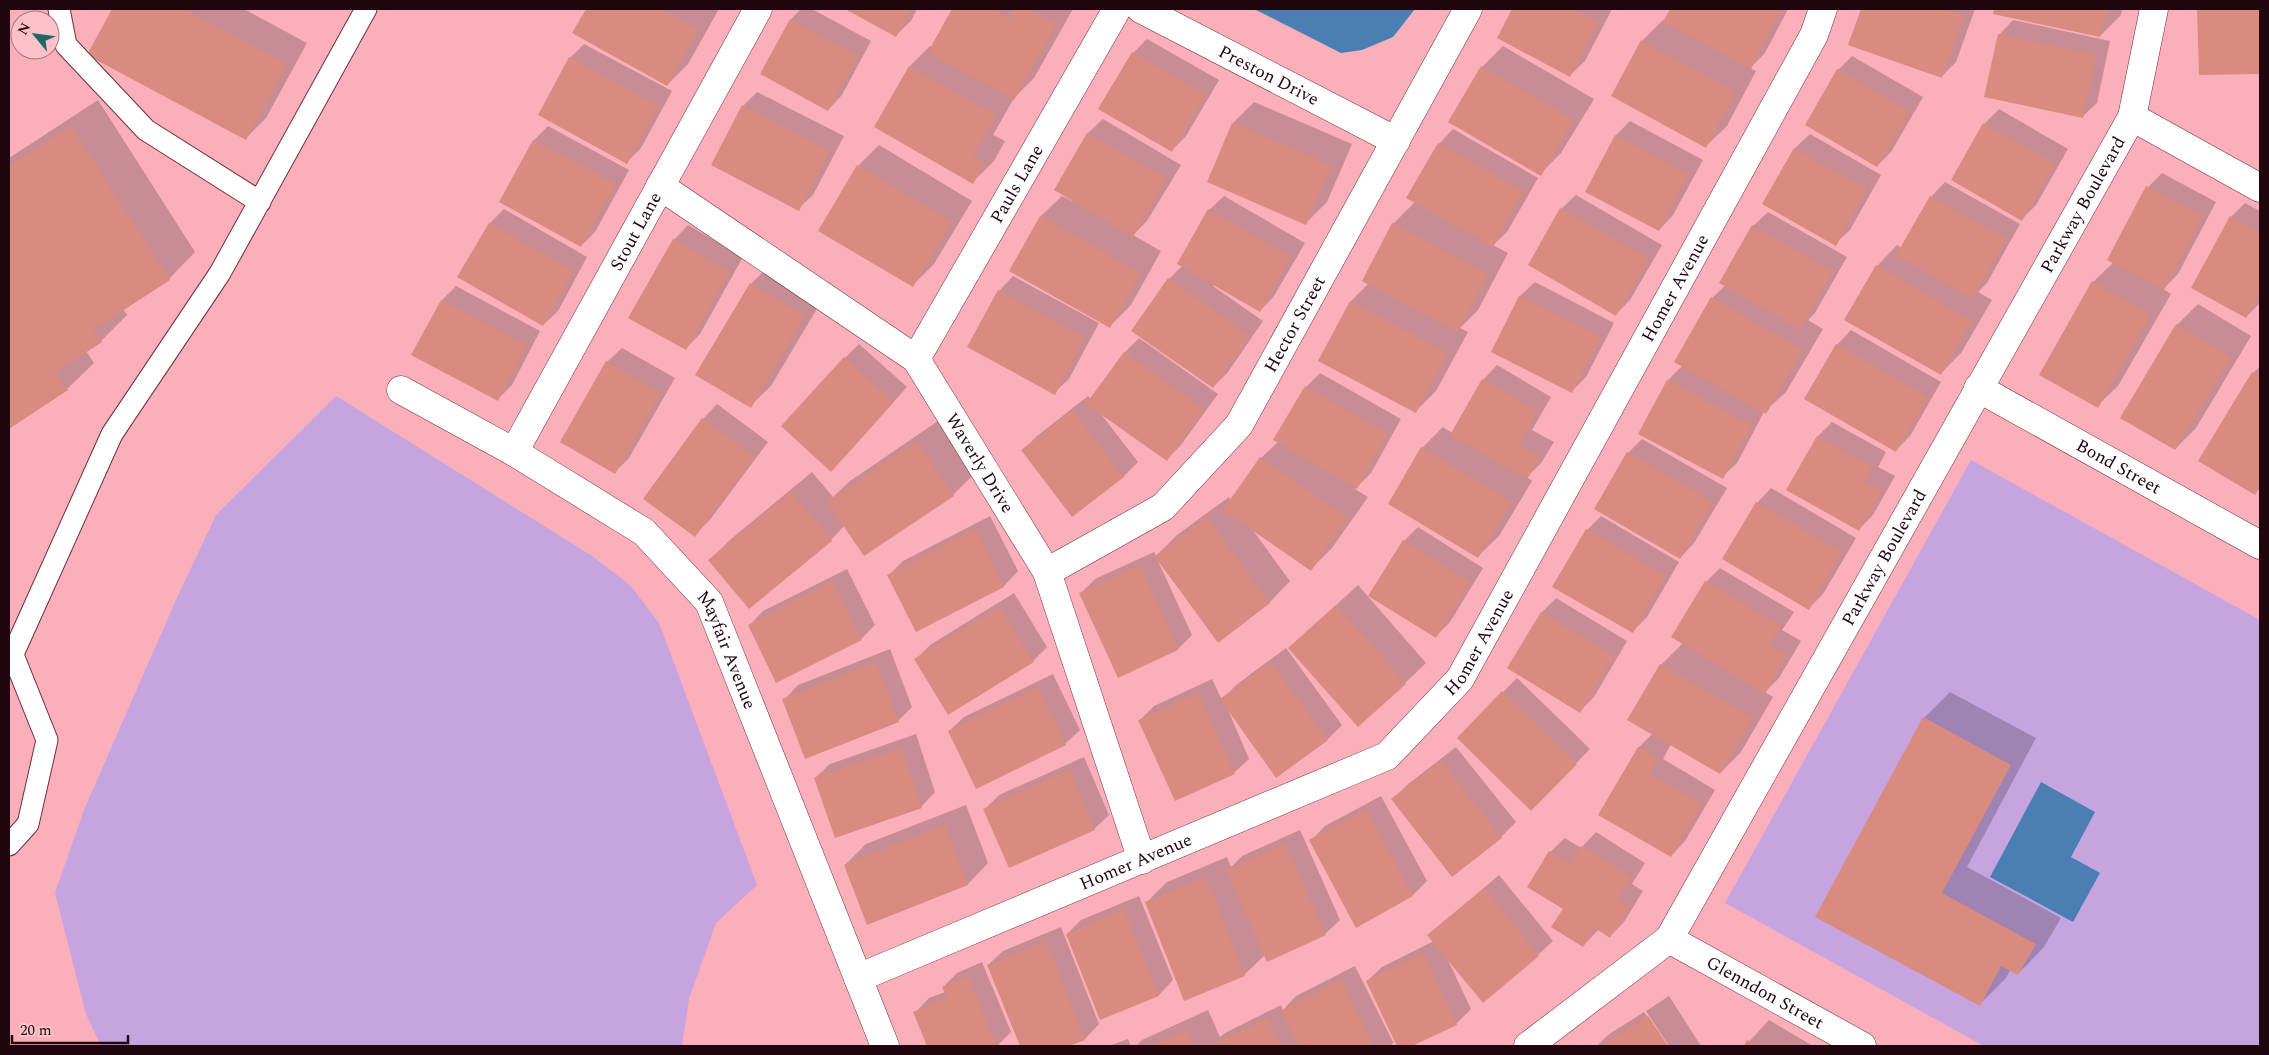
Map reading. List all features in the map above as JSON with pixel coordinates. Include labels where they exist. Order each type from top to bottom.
[{"type":"street","name":"Stout Lane","points":[[514,452],[758,9]]},
{"type":"street","name":"Pauls Lane","points":[[916,359],[1117,9]]},
{"type":"street","name":"Preston Drive","points":[[1141,9],[1396,141]]},
{"type":"street","name":"Hector Street","points":[[1047,572],[1163,507],[1239,425],[1468,9]]},
{"type":"street","name":"Homer Avenue","points":[[858,978],[1387,756],[1460,679],[1814,35],[1823,9]]},
{"type":"street","name":"Parkway Boulevard","points":[[1528,1046],[1669,939],[2132,117],[2154,9]]},
{"type":"street","points":[[2132,117],[2260,188]]},
{"type":"street","name":"Waverly Drive","points":[[660,186],[916,359],[1047,572],[1142,860]]},
{"type":"street","name":"Bond Street","points":[[1978,388],[2260,546]]},
{"type":"street","name":"Mayfair Avenue","points":[[401,390],[514,452],[644,532],[709,602],[885,1046]]},
{"type":"street","name":"Glenndon Street","points":[[1669,939],[1862,1046]]},
{"type":"lane","points":[[59,9],[66,45],[146,130],[260,202]]},
{"type":"lane","points":[[9,845],[28,824],[47,740],[11,650],[112,434],[220,273],[366,9]]},
{"type":"shaded area","points":[[336,396],[592,556],[630,585],[659,623],[757,885],[716,923],[689,999],[682,1046],[101,1046],[86,1014],[55,893],[84,810],[176,600],[216,515]]},
{"type":"shaded area","points":[[1971,460],[2260,620],[2260,1046],[1984,1046],[1725,903]]},
{"type":"water","points":[[1254,9],[1415,9],[1393,37],[1362,50],[1341,53]]},
{"type":"water","points":[[2041,782],[2095,812],[2071,857],[2100,873],[2073,922],[1990,877]]},
{"type":"building","points":[[112,9],[184,9],[287,64],[246,140],[87,55]]},
{"type":"building","points":[[586,9],[661,9],[699,30],[667,86],[572,33]]},
{"type":"building","points":[[845,9],[912,9],[896,37]]},
{"type":"building","points":[[952,9],[992,9],[1009,19],[1015,9],[1029,9],[1057,24],[1014,100],[928,52]]},
{"type":"building","points":[[1512,9],[1573,9],[1599,22],[1570,77],[1497,38]]},
{"type":"building","points":[[1670,9],[1773,9],[1780,13],[1751,69],[1663,22]]},
{"type":"building","points":[[1861,9],[1942,9],[1964,17],[1942,78],[1848,45]]},
{"type":"building","points":[[1994,9],[2107,9],[2100,37],[1993,14]]},
{"type":"building","points":[[2197,9],[2260,9],[2260,74],[2199,75]]},
{"type":"building","points":[[790,19],[858,56],[828,111],[760,74]]},
{"type":"building","points":[[1998,34],[2096,55],[2083,118],[1984,97]]},
{"type":"building","points":[[1641,40],[1736,92],[1706,148],[1611,96]]},
{"type":"building","points":[[1132,52],[1206,95],[1172,152],[1098,109]]},
{"type":"building","points":[[569,57],[659,106],[627,164],[538,115]]},
{"type":"building","points":[[909,66],[996,115],[973,156],[985,162],[973,184],[874,127]]},
{"type":"building","points":[[1481,66],[1574,120],[1541,176],[1448,122]]},
{"type":"building","points":[[1837,69],[1910,112],[1877,167],[1805,125]]},
{"type":"building","points":[[742,105],[830,151],[799,211],[711,165]]},
{"type":"building","points":[[1232,123],[1332,165],[1306,225],[1207,182]]},
{"type":"building","points":[[1983,123],[2055,164],[2022,221],[1951,180]]},
{"type":"building","points":[[71,126],[170,280],[93,330],[102,342],[56,372],[68,390],[9,429],[9,166]]},
{"type":"building","points":[[1087,133],[1167,179],[1133,237],[1054,190]]},
{"type":"building","points":[[1615,135],[1689,174],[1659,231],[1585,192]]},
{"type":"building","points":[[533,140],[616,184],[581,247],[499,202]]},
{"type":"building","points":[[1438,143],[1524,192],[1493,247],[1406,198]]},
{"type":"building","points":[[1794,148],[1867,189],[1836,246],[1762,204]]},
{"type":"building","points":[[857,165],[952,222],[913,287],[818,231]]},
{"type":"building","points":[[2146,186],[2203,216],[2164,290],[2107,260]]},
{"type":"building","points":[[1930,196],[2006,239],[1973,299],[1896,255]]},
{"type":"building","points":[[1560,208],[1649,259],[1616,316],[1528,265]]},
{"type":"building","points":[[1208,209],[1291,257],[1260,312],[1177,264]]},
{"type":"building","points":[[1040,216],[1141,273],[1110,328],[1009,271]]},
{"type":"building","points":[[2230,216],[2260,233],[2260,293],[2246,318],[2191,288]]},
{"type":"building","points":[[489,223],[574,271],[543,326],[457,277]]},
{"type":"building","points":[[1392,223],[1488,274],[1458,332],[1362,281]]},
{"type":"building","points":[[1752,225],[1833,271],[1800,329],[1719,283]]},
{"type":"building","points":[[673,239],[730,272],[686,350],[628,318]]},
{"type":"building","points":[[1876,265],[1972,321],[1941,375],[1844,320]]},
{"type":"building","points":[[1168,278],[1250,336],[1213,388],[1131,331]]},
{"type":"building","points":[[2092,281],[2151,315],[2098,408],[2039,375]]},
{"type":"building","points":[[750,283],[805,316],[751,408],[695,375]]},
{"type":"building","points":[[998,290],[1085,338],[1055,395],[967,347]]},
{"type":"building","points":[[1519,296],[1601,337],[1572,393],[1491,352]]},
{"type":"building","points":[[1711,297],[1803,350],[1766,414],[1674,362]]},
{"type":"building","points":[[441,300],[527,345],[498,401],[411,355]]},
{"type":"building","points":[[1350,301],[1448,353],[1416,413],[1318,361]]},
{"type":"building","points":[[2176,324],[2231,357],[2175,450],[2120,418]]},
{"type":"building","points":[[1836,344],[1928,397],[1896,452],[1804,399]]},
{"type":"building","points":[[1124,352],[1204,409],[1167,461],[1086,404]]},
{"type":"building","points":[[844,357],[894,402],[831,472],[781,426]]},
{"type":"building","points":[[606,361],[661,393],[615,474],[560,442]]},
{"type":"building","points":[[2252,372],[2260,377],[2260,486],[2255,495],[2198,461]]},
{"type":"building","points":[[1482,379],[1538,411],[1519,445],[1540,457],[1527,479],[1450,435]]},
{"type":"building","points":[[1667,380],[1752,425],[1723,479],[1638,434]]},
{"type":"building","points":[[1305,386],[1388,434],[1357,489],[1273,440]]},
{"type":"building","points":[[1073,410],[1124,477],[1072,517],[1021,450]]},
{"type":"building","points":[[702,418],[755,457],[695,537],[643,499]]},
{"type":"building","points":[[1817,436],[1873,467],[1865,481],[1882,491],[1859,531],[1786,490]]},
{"type":"building","points":[[916,441],[954,496],[864,556],[827,502]]},
{"type":"building","points":[[1421,447],[1512,502],[1478,558],[1388,504]]},
{"type":"building","points":[[1627,452],[1713,502],[1680,559],[1594,509]]},
{"type":"building","points":[[1260,457],[1348,518],[1311,571],[1223,510]]},
{"type":"building","points":[[791,492],[832,541],[749,609],[708,560]]},
{"type":"building","points":[[1756,502],[1842,552],[1809,610],[1722,559]]},
{"type":"building","points":[[1207,517],[1270,603],[1218,643],[1155,556]]},
{"type":"building","points":[[976,529],[1004,587],[916,632],[887,575]]},
{"type":"building","points":[[1586,529],[1666,576],[1633,633],[1552,587]]},
{"type":"building","points":[[1403,540],[1470,582],[1436,638],[1368,596]]},
{"type":"building","points":[[1140,565],[1178,650],[1118,678],[1079,593]]},
{"type":"building","points":[[1705,581],[1781,626],[1769,645],[1787,655],[1765,694],[1671,637]]},
{"type":"building","points":[[832,582],[862,640],[776,683],[748,625]]},
{"type":"building","points":[[1336,605],[1406,684],[1358,727],[1288,648]]},
{"type":"building","points":[[999,607],[1034,662],[948,715],[914,659]]},
{"type":"building","points":[[1541,612],[1614,656],[1580,713],[1507,668]]},
{"type":"building","points":[[876,662],[899,722],[805,759],[782,699]]},
{"type":"building","points":[[1271,662],[1328,740],[1276,778],[1220,699]]},
{"type":"building","points":[[1660,664],[1753,718],[1720,774],[1627,720]]},
{"type":"building","points":[[1038,687],[1066,745],[976,789],[948,731]]},
{"type":"building","points":[[1502,691],[1577,764],[1531,811],[1457,738]]},
{"type":"building","points":[[1198,693],[1235,774],[1175,801],[1138,720]]},
{"type":"building","points":[[1923,717],[2011,765],[1942,893],[2036,944],[2018,975],[2001,966],[1980,1006],[1815,917]]},
{"type":"building","points":[[1638,747],[1658,758],[1649,774],[1702,804],[1671,857],[1598,815]]},
{"type":"building","points":[[902,748],[922,808],[835,838],[814,778]]},
{"type":"building","points":[[1441,760],[1502,838],[1452,877],[1391,799]]},
{"type":"building","points":[[1069,770],[1095,830],[1009,868],[983,809]]},
{"type":"building","points":[[1366,809],[1413,896],[1356,928],[1309,840]]},
{"type":"building","points":[[945,825],[968,885],[867,925],[844,865]]},
{"type":"building","points":[[1285,844],[1326,935],[1267,962],[1226,870]]},
{"type":"building","points":[[1581,846],[1632,877],[1618,899],[1630,906],[1610,938],[1595,928],[1583,947],[1551,927],[1563,909],[1527,887],[1549,851],[1570,864]]},
{"type":"building","points":[[1206,877],[1245,976],[1184,1001],[1145,902]]},
{"type":"building","points":[[1484,888],[1539,956],[1483,1003],[1427,935]]},
{"type":"building","points":[[1124,909],[1159,996],[1100,1020],[1066,934]]},
{"type":"building","points":[[1046,941],[1085,1040],[1069,1046],[1020,1046],[987,965]]},
{"type":"building","points":[[1423,953],[1457,1025],[1412,1046],[1397,1046],[1366,981]]},
{"type":"building","points":[[968,976],[997,1046],[927,1046],[913,1012],[947,998],[942,987]]},
{"type":"building","points":[[1341,980],[1374,1046],[1299,1046],[1281,1011]]},
{"type":"building","points":[[1648,1016],[1668,1046],[1601,1046]]},
{"type":"building","points":[[1267,1018],[1280,1046],[1210,1046]]},
{"type":"building","points":[[1188,1030],[1194,1046],[1151,1046]]},
{"type":"building","points":[[1747,1040],[1758,1046],[1744,1046]]}]
